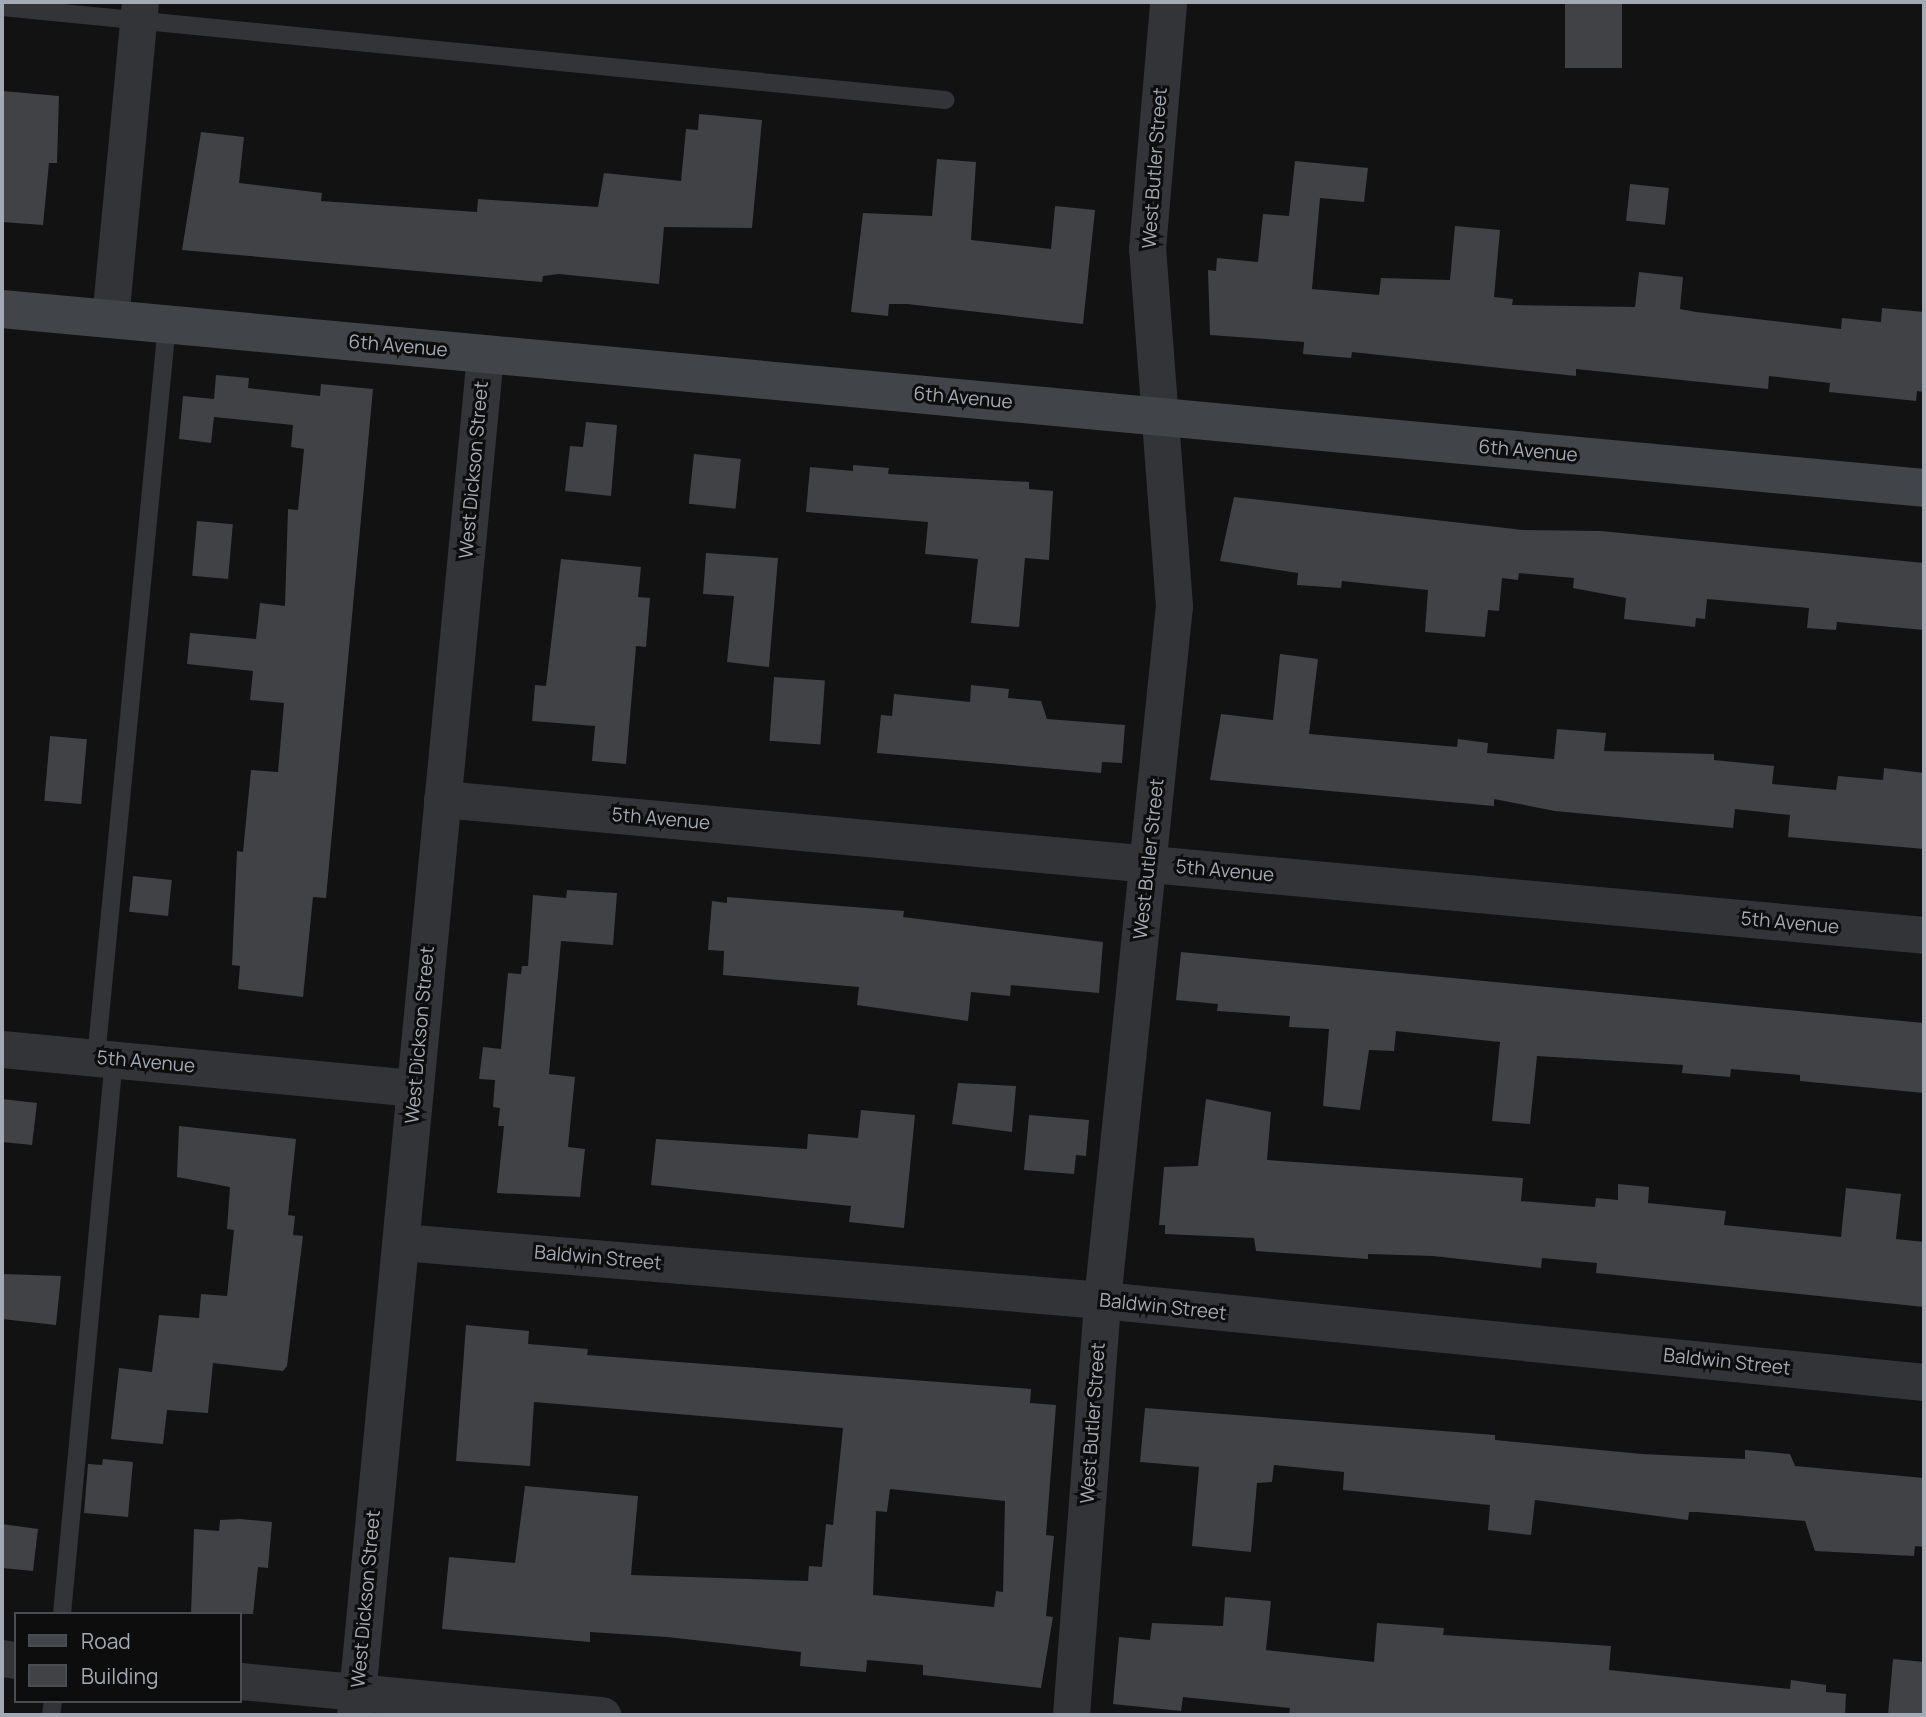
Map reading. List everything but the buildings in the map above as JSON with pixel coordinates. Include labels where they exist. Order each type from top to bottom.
[{"type":"street","name":"West Butler Street","points":[[1071,1715],[1102,1300],[1174,606],[1164,417],[1147,249],[1168,2]]},
{"type":"street","points":[[110,318],[139,11]]},
{"type":"street","name":"6th Avenue","points":[[2,309],[1924,488]]},
{"type":"street","name":"West Dickson Street","points":[[356,1704],[485,354]]},
{"type":"street","name":"5th Avenue","points":[[442,799],[1924,935]]},
{"type":"street","name":"5th Avenue","points":[[2,1049],[415,1088]]},
{"type":"street","name":"Baldwin Street","points":[[401,1242],[1102,1300],[1924,1382]]},
{"type":"street","points":[[242,1681],[356,1704],[602,1715]]},
{"type":"lane","points":[[2,7],[139,11],[945,100]]},
{"type":"lane","points":[[62,1612],[105,1058],[167,324]]}]
